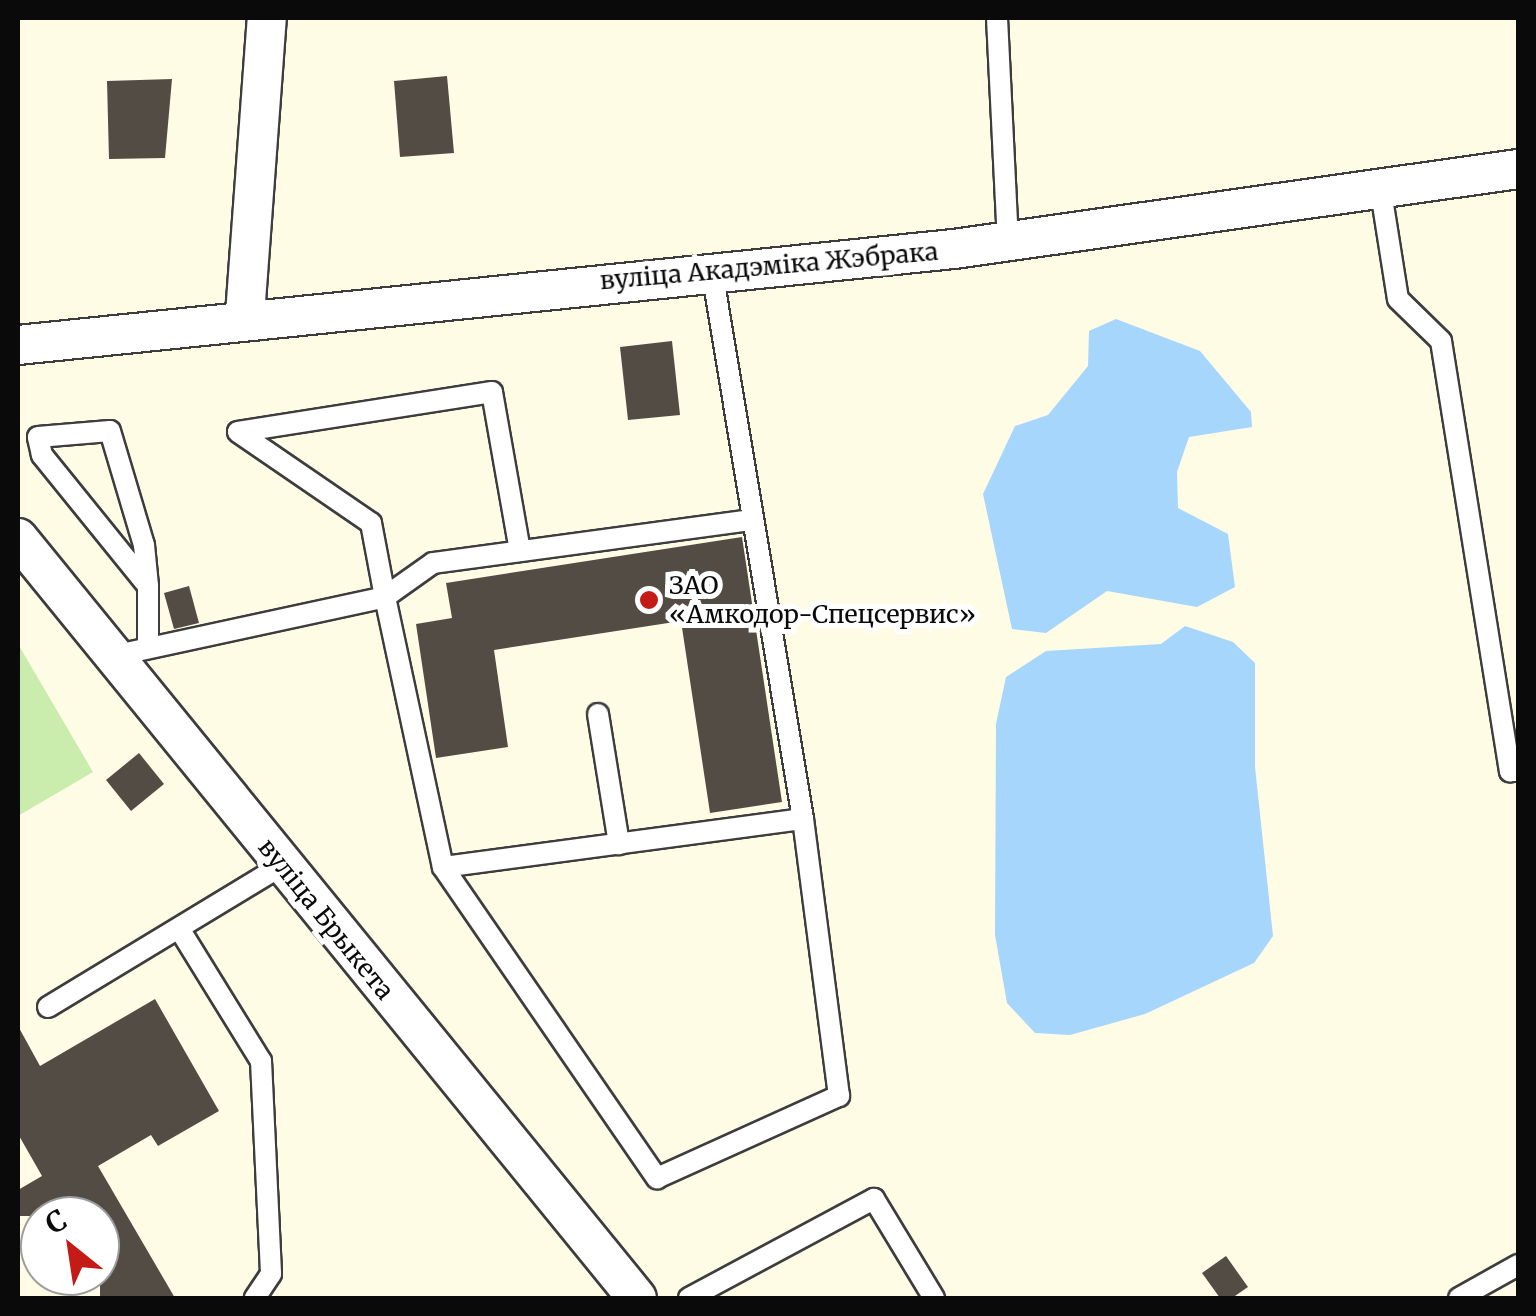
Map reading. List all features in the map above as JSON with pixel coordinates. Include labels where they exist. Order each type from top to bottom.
[{"type":"street","points":[[245,316],[267,18]]},
{"type":"street","name":"вуліца Акадэміка Жэбрака","points":[[18,345],[245,316],[1008,242],[1381,192],[1518,169]]},
{"type":"street","name":"вуліца Брыкета","points":[[18,538],[131,652],[281,866],[636,1298]]},
{"type":"lane","points":[[997,18],[1008,242]]},
{"type":"lane","points":[[1381,192],[1398,300],[1442,341],[1510,771],[1518,771]]},
{"type":"lane","points":[[520,551],[492,392],[238,432],[371,523],[443,867],[657,1178],[840,1096],[803,818],[712,271]]},
{"type":"lane","points":[[148,586],[42,455],[38,437],[110,431],[148,586],[131,652],[385,597],[433,562],[753,520]]},
{"type":"lane","points":[[598,714],[619,844]]},
{"type":"lane","points":[[443,867],[803,818]]},
{"type":"lane","points":[[48,1007],[281,866]]},
{"type":"lane","points":[[180,930],[262,1061],[270,1274],[255,1298]]},
{"type":"lane","points":[[690,1298],[874,1200],[934,1298]]},
{"type":"lane","points":[[1459,1298],[1518,1265]]},
{"type":"green space","points":[[18,644],[93,772],[18,816]]},
{"type":"water","points":[[1116,319],[1200,351],[1251,412],[1252,427],[1189,437],[1177,472],[1178,508],[1228,534],[1235,587],[1197,607],[1107,591],[1046,633],[1012,629],[983,494],[1015,426],[1048,415],[1088,366],[1089,331]]},
{"type":"water","points":[[1185,626],[1233,642],[1255,663],[1255,767],[1273,936],[1254,963],[1145,1014],[1070,1035],[1035,1033],[1007,1003],[995,935],[996,724],[1006,677],[1046,651],[1161,644]]},
{"type":"building","points":[[447,76],[454,153],[400,157],[394,81]]},
{"type":"building","points":[[172,79],[165,158],[109,159],[107,81]]},
{"type":"building","points":[[672,341],[680,415],[628,420],[620,347]]},
{"type":"building","points":[[742,537],[782,802],[710,813],[681,621],[494,650],[508,747],[436,758],[416,624],[452,618],[446,583]]},
{"type":"building","points":[[189,586],[199,623],[174,629],[164,593]]},
{"type":"building","points":[[139,753],[164,784],[131,811],[106,780]]},
{"type":"building","points":[[155,999],[219,1111],[158,1146],[151,1135],[98,1166],[116,1196],[20,1196],[18,1216],[18,1190],[42,1176],[18,1134],[18,1026],[40,1066]]},
{"type":"building","points":[[120,1204],[175,1298],[100,1298],[120,1296]]},
{"type":"building","points":[[1226,1256],[1248,1287],[1232,1298],[1220,1298],[1202,1273]]},
{"type":"place","name":"ЗАО «Амкодор-Спецсервис»","points":[[649,600]]}]
